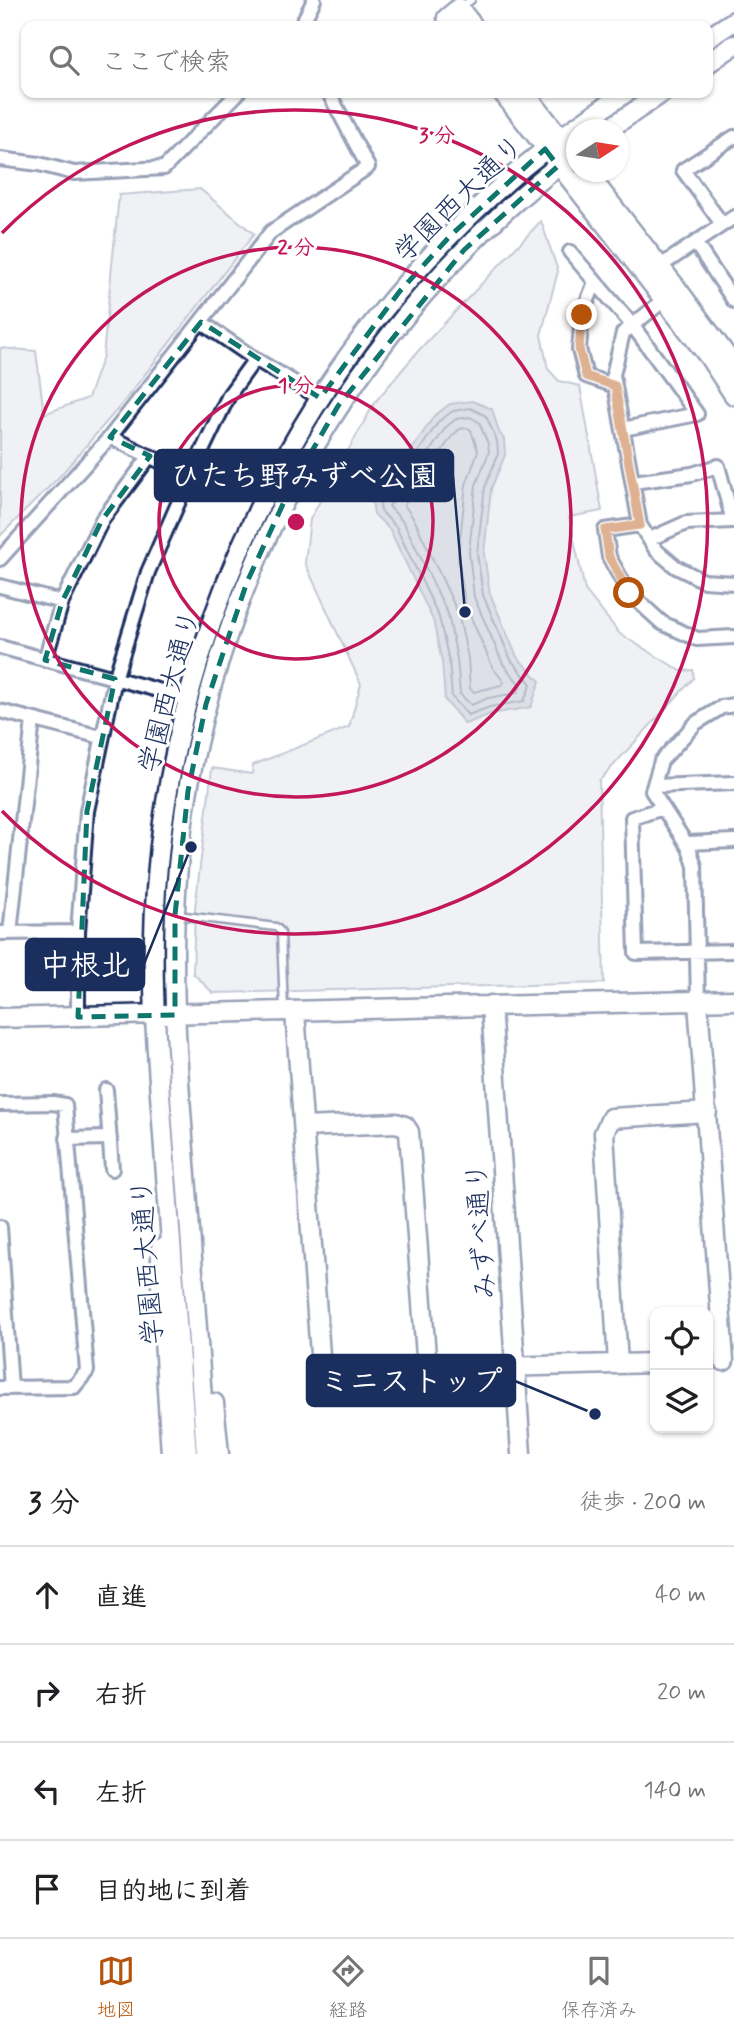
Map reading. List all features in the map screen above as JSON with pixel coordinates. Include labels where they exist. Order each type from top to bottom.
[{"type":"street","points":[[304,21],[314,0]]},
{"type":"street","points":[[449,21],[447,18],[465,4],[471,21]]},
{"type":"street","points":[[713,35],[734,21]]},
{"type":"street","points":[[713,60],[734,46]]},
{"type":"street","points":[[0,159],[39,164],[74,173],[164,168],[233,98]]},
{"type":"street","points":[[0,559],[110,437],[271,232],[368,167],[332,98]]},
{"type":"street","points":[[507,98],[545,149],[566,156]]},
{"type":"street","points":[[529,98],[566,149]]},
{"type":"street","name":"学園西大通り","points":[[187,1454],[155,1015],[154,932],[159,863],[169,787],[187,698],[228,578],[273,481],[320,398],[400,291],[450,236],[545,149],[618,98]]},
{"type":"street","points":[[623,119],[655,98]]},
{"type":"street","points":[[722,225],[683,170],[734,137]]},
{"type":"street","name":"学園西大通り","points":[[206,1454],[174,1014],[178,863],[188,791],[206,704],[247,582],[290,489],[338,406],[416,304],[464,250],[535,184],[566,162]]},
{"type":"street","points":[[587,182],[664,300],[709,357],[734,395]]},
{"type":"street","points":[[594,182],[734,366]]},
{"type":"street","points":[[659,267],[734,217]]},
{"type":"street","points":[[696,244],[734,301]]},
{"type":"street","points":[[570,252],[633,326],[697,414],[623,429]]},
{"type":"street","points":[[595,282],[582,315],[579,349],[586,376],[615,386]]},
{"type":"street","points":[[664,300],[623,333],[613,375],[640,525],[656,550],[676,566],[704,581],[734,583]]},
{"type":"street","points":[[201,322],[255,359],[320,398]]},
{"type":"street","points":[[78,1017],[78,932],[87,811],[115,679],[148,572],[190,476],[229,395],[255,359]]},
{"type":"street","points":[[110,437],[190,476]]},
{"type":"street","points":[[45,660],[62,602],[102,520],[150,456]]},
{"type":"street","points":[[633,482],[692,474],[718,466],[733,521],[686,523],[650,539]]},
{"type":"street","points":[[640,525],[605,530],[609,557],[629,593],[662,623],[697,639],[734,637]]},
{"type":"street","points":[[0,586],[62,602]]},
{"type":"street","points":[[0,648],[187,698]]},
{"type":"street","points":[[722,1361],[698,1002],[695,866],[687,843],[652,791],[662,761],[696,723],[722,707],[734,705]]},
{"type":"street","points":[[0,711],[101,737]]},
{"type":"street","points":[[33,720],[5,933],[78,932]]},
{"type":"street","points":[[654,786],[734,783]]},
{"type":"street","points":[[663,808],[632,818],[636,953],[734,951]]},
{"type":"street","points":[[687,843],[734,841]]},
{"type":"street","points":[[0,1018],[734,1000]]},
{"type":"street","name":"みずべ通り","points":[[491,1005],[521,1454]]},
{"type":"street","points":[[290,1012],[304,1127],[320,1355],[328,1370],[650,1363]]},
{"type":"street","points":[[106,1090],[112,1169]]},
{"type":"street","points":[[0,1104],[65,1105],[87,1371],[74,1387],[6,1388],[0,1227]]},
{"type":"street","points":[[618,1364],[604,1133],[611,1118],[707,1112]]},
{"type":"street","points":[[304,1127],[396,1123],[405,1126],[409,1132],[427,1369]]},
{"type":"street","points":[[68,1139],[110,1138]]},
{"type":"street","points":[[184,1146],[200,1224],[209,1361],[219,1454]]},
{"type":"street","points":[[167,1189],[161,1230],[161,1291],[171,1454]]},
{"type":"lane","points":[[175,915],[276,927],[281,932],[290,1012]]},
{"type":"highlighted area","points":[[545,149],[558,166],[464,250],[338,406],[290,489],[247,582],[206,704],[188,791],[175,915],[175,1015],[78,1017],[87,811],[115,679],[45,660],[62,602],[102,520],[150,456],[110,437],[201,322],[320,398],[400,291],[450,236]]},
{"type":"shaded area","points":[[523,183],[525,186],[371,349],[235,596],[164,922],[162,981],[162,885],[168,821],[194,699],[237,567],[296,449],[374,333],[456,239]]},
{"type":"shaded area","points":[[200,189],[254,234],[121,405],[60,476],[0,536],[0,348],[36,351],[44,414],[88,398],[103,356],[119,195]]},
{"type":"shaded area","points":[[541,221],[558,271],[541,335],[548,369],[559,381],[580,386],[602,511],[569,517],[585,590],[620,634],[681,671],[693,670],[694,678],[599,781],[604,983],[213,993],[193,973],[195,908],[212,768],[252,774],[253,765],[349,727],[361,684],[305,563],[310,519],[375,402],[419,350]]},
{"type":"water","points":[[472,401],[492,409],[504,439],[505,455],[491,489],[484,554],[490,594],[517,657],[540,681],[531,707],[491,714],[465,724],[445,700],[442,662],[433,620],[390,530],[374,514],[372,500],[357,492],[363,482],[380,491],[397,472],[434,416],[450,404]]},
{"type":"place","name":"ひたち野みずべ公園","points":[[465,612]]},
{"type":"place","name":"中根北","points":[[191,847]]},
{"type":"place","name":"ミニストップ","points":[[595,1414]]},
{"type":"route","points":[[582,315],[579,349],[586,376],[615,386],[640,525],[605,530],[609,557],[629,593]]}]
